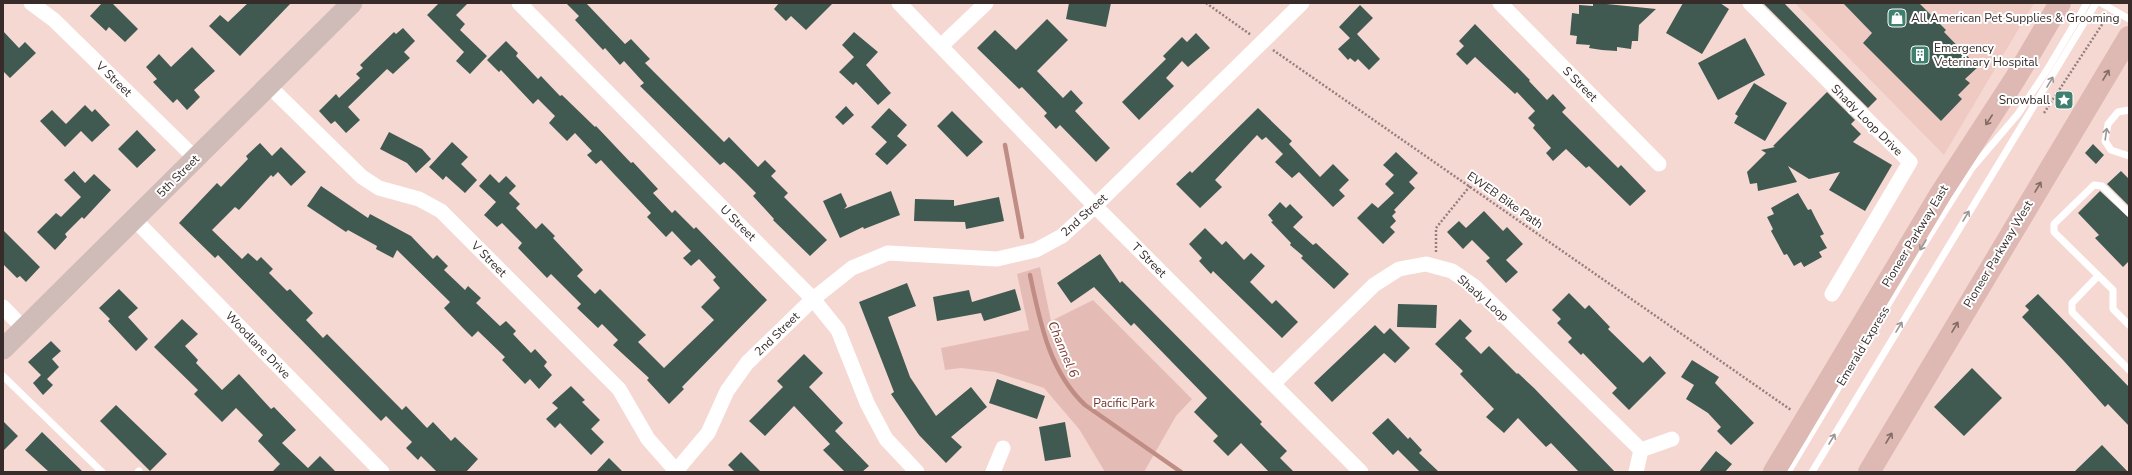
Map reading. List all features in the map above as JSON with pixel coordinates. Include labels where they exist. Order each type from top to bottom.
[{"type":"main road","name":"5th Street","points":[[3,349],[352,3]]},
{"type":"main road","name":"Pioneer Parkway East","points":[[1774,472],[1941,193],[2015,79],[2060,3]]},
{"type":"main road","name":"Pioneer Parkway West","points":[[1869,472],[2129,37]]},
{"type":"street","name":"V Street","points":[[31,3],[54,20],[196,158]]},
{"type":"street","name":"U Street","points":[[519,3],[813,298],[838,330],[867,403],[886,439],[917,472]]},
{"type":"street","name":"T Street","points":[[899,3],[1095,206],[1361,472]]},
{"type":"street","points":[[940,46],[986,3]]},
{"type":"street","name":"2nd Street","points":[[676,472],[708,433],[727,391],[747,363],[813,298],[852,268],[888,253],[997,259],[1036,250],[1062,236],[1095,206],[1302,3]]},
{"type":"street","name":"S Street","points":[[1500,3],[1659,164]]},
{"type":"street","name":"Shady Loop Drive","points":[[1750,3],[1910,162],[1832,294]]},
{"type":"street","name":"V Street","points":[[269,86],[362,177],[379,188],[419,199],[441,210],[619,389],[648,438],[676,472]]},
{"type":"street","name":"Woodlane Drive","points":[[134,219],[382,472]]},
{"type":"street","name":"Shady Loop","points":[[1273,384],[1374,285],[1399,269],[1426,264],[1452,271],[1475,287],[1641,450]]},
{"type":"street","points":[[3,307],[24,329]]},
{"type":"street","points":[[1636,472],[1641,450],[1672,439]]},
{"type":"street","points":[[993,472],[1003,448]]},
{"type":"lane","name":"Emerald Express","points":[[1788,472],[1926,241],[1972,168],[2018,114],[2047,70],[2087,3]]},
{"type":"lane","name":"Emerald Express","points":[[1812,472],[2096,3]]},
{"type":"lane","points":[[2101,3],[2129,19]]},
{"type":"lane","points":[[2129,110],[2118,112],[2108,124],[2105,141],[2111,150],[2129,156]]},
{"type":"lane","points":[[2129,213],[2102,186],[2094,185],[2054,224],[2054,232],[2112,290],[2113,309],[2129,325]]},
{"type":"lane","points":[[2098,276],[2072,303],[2072,312],[2129,370]]},
{"type":"lane","points":[[3,376],[102,472]]},
{"type":"path","name":"EWEB Bike Path","points":[[1206,3],[1793,412]]},
{"type":"path","points":[[1436,266],[1436,228],[1470,186]]},
{"type":"shaded area","points":[[1795,3],[2034,3],[1944,155]]},
{"type":"green space","name":"Pacific Park","points":[[1040,267],[1051,321],[1093,300],[1192,399],[1176,416],[1144,472],[1105,472],[1079,429],[1044,388],[995,372],[961,368],[945,370],[941,348],[1029,330],[1017,274]]},
{"type":"building","points":[[102,3],[112,3],[138,29],[125,42],[109,27],[106,31],[90,16]]},
{"type":"building","points":[[248,3],[291,3],[240,56],[209,26],[220,15],[228,22]]},
{"type":"building","points":[[439,3],[468,3],[456,15],[465,24],[460,30],[487,56],[470,74],[456,61],[464,52],[427,15]]},
{"type":"building","points":[[566,3],[586,3],[625,44],[631,39],[650,59],[645,63],[724,142],[729,137],[758,167],[765,160],[776,171],[771,176],[788,193],[784,197],[827,240],[810,256],[773,220],[774,219],[753,196],[756,193],[734,171],[724,162],[720,165],[640,86],[644,83],[624,61],[620,65],[605,48],[603,50],[575,20],[579,16]]},
{"type":"building","points":[[779,3],[833,3],[806,30],[791,16],[786,21],[774,9]]},
{"type":"building","points":[[1069,3],[1111,3],[1106,27],[1066,19]]},
{"type":"building","points":[[1593,3],[1656,9],[1639,25],[1638,41],[1632,41],[1631,49],[1617,47],[1617,51],[1602,50],[1589,48],[1590,45],[1576,44],[1577,36],[1570,35],[1572,13],[1579,14],[1579,5],[1593,6]]},
{"type":"building","points":[[1683,3],[1720,3],[1729,9],[1702,54],[1666,33]]},
{"type":"building","points":[[1763,3],[1784,3],[1877,99],[1868,108]]},
{"type":"building","name":"Emergency Veterinary Hospital","points":[[1843,3],[1919,3],[1946,30],[1944,32],[1978,67],[1965,79],[1970,83],[1958,95],[1962,99],[1941,121],[1863,43],[1872,33]]},
{"type":"building","points":[[1360,5],[1373,18],[1357,34],[1380,59],[1369,70],[1358,59],[1355,62],[1350,58],[1348,60],[1338,49],[1350,38],[1339,27]]},
{"type":"building","points":[[1047,19],[1068,40],[1037,71],[1063,98],[1071,90],[1083,103],[1075,111],[1110,148],[1096,162],[1060,125],[1056,129],[1044,116],[1047,113],[1022,87],[1019,89],[977,48],[995,30],[1016,50]]},
{"type":"building","points":[[1475,24],[1530,80],[1529,81],[1547,100],[1553,94],[1566,108],[1562,112],[1618,168],[1621,165],[1646,191],[1630,206],[1589,166],[1586,168],[1566,149],[1553,161],[1546,153],[1551,148],[1533,128],[1535,125],[1528,118],[1535,111],[1517,92],[1515,94],[1475,57],[1467,65],[1456,54],[1464,46],[1459,41]]},
{"type":"building","points":[[403,28],[415,41],[404,52],[410,58],[393,74],[387,69],[348,107],[360,120],[346,133],[335,121],[331,124],[319,111],[336,94],[339,98],[360,78],[356,74],[363,68],[360,65],[394,32],[396,34]]},
{"type":"building","points":[[3,31],[19,48],[25,42],[36,53],[10,78],[3,71]]},
{"type":"building","points":[[854,32],[878,52],[866,65],[891,93],[878,105],[856,82],[853,85],[839,72],[854,57],[842,45]]},
{"type":"building","points":[[1196,33],[1210,48],[1188,67],[1182,61],[1166,78],[1174,86],[1139,120],[1122,102],[1166,59],[1163,56],[1182,37],[1187,42]]},
{"type":"building","points":[[1745,38],[1765,75],[1718,100],[1698,63]]},
{"type":"building","points":[[506,41],[518,53],[516,56],[538,79],[541,76],[560,96],[562,95],[595,127],[596,126],[631,163],[633,162],[658,189],[653,193],[672,213],[675,210],[694,229],[696,227],[767,300],[682,387],[684,389],[669,404],[647,380],[649,378],[613,345],[618,340],[602,324],[598,328],[577,308],[581,304],[551,274],[547,278],[518,248],[522,243],[502,223],[497,227],[484,215],[496,202],[479,186],[490,174],[499,183],[506,176],[516,186],[509,193],[520,204],[516,208],[536,229],[542,223],[555,236],[553,238],[583,270],[577,276],[595,294],[600,289],[646,335],[638,342],[664,368],[714,320],[701,307],[720,288],[713,280],[716,277],[699,259],[691,266],[683,258],[691,251],[672,231],[666,237],[647,217],[651,213],[601,160],[596,164],[587,155],[592,151],[575,133],[567,141],[549,123],[555,116],[538,99],[533,104],[501,70],[499,72],[487,60]]},
{"type":"building","points":[[192,47],[215,71],[194,90],[200,97],[187,110],[177,99],[173,103],[153,82],[157,79],[146,67],[159,54],[171,67]]},
{"type":"building","points":[[1754,83],[1787,103],[1765,141],[1734,123],[1738,116],[1735,114]]},
{"type":"building","points":[[1827,92],[1855,120],[1851,124],[1861,134],[1853,142],[1892,165],[1865,211],[1829,190],[1840,172],[1809,179],[1788,166],[1797,182],[1758,191],[1757,183],[1750,184],[1747,172],[1766,153],[1761,150],[1775,147],[1773,146]]},
{"type":"building","points":[[85,105],[92,112],[95,109],[110,125],[92,142],[81,131],[65,147],[40,121],[52,110],[66,124]]},
{"type":"building","points":[[846,106],[854,115],[843,125],[835,117]]},
{"type":"building","points":[[889,108],[907,125],[897,136],[907,145],[887,165],[875,154],[887,142],[871,127]]},
{"type":"building","points":[[1258,108],[1292,141],[1289,144],[1320,177],[1333,164],[1349,180],[1339,190],[1345,196],[1333,207],[1299,172],[1292,178],[1275,162],[1283,154],[1266,137],[1262,140],[1257,135],[1215,180],[1222,187],[1200,208],[1176,184],[1190,171],[1192,173]]},
{"type":"building","points":[[952,111],[983,142],[967,157],[937,126]]},
{"type":"building","points":[[137,130],[156,150],[137,168],[118,149]]},
{"type":"building","points":[[389,132],[422,149],[431,159],[416,173],[407,163],[380,149]]},
{"type":"building","points":[[452,142],[468,157],[461,164],[477,180],[465,193],[446,176],[443,180],[429,167]]},
{"type":"building","points":[[260,143],[272,156],[281,147],[306,172],[291,186],[278,172],[273,177],[271,175],[239,210],[235,207],[212,230],[242,259],[248,253],[257,261],[261,257],[273,269],[269,273],[287,291],[290,289],[313,313],[306,320],[323,338],[327,334],[402,410],[406,406],[427,428],[433,422],[451,441],[455,437],[478,459],[466,472],[437,472],[421,456],[418,460],[406,448],[412,442],[386,416],[381,421],[218,255],[215,258],[179,223],[217,183],[221,187],[248,159],[246,156]]},
{"type":"building","points":[[2093,144],[2104,155],[2096,164],[2085,153]]},
{"type":"building","points":[[1396,152],[1418,173],[1409,182],[1415,188],[1394,210],[1396,212],[1392,216],[1396,221],[1390,227],[1395,232],[1383,244],[1357,218],[1372,203],[1378,208],[1394,193],[1385,184],[1394,175],[1383,165]]},
{"type":"building","points":[[74,171],[85,183],[94,174],[111,190],[84,219],[82,217],[65,234],[67,237],[55,250],[37,232],[56,213],[61,217],[81,197],[64,180]]},
{"type":"building","points":[[2121,171],[2129,179],[2129,206],[2107,184]]},
{"type":"building","points":[[321,186],[368,218],[370,214],[411,236],[433,259],[437,255],[448,266],[444,270],[465,290],[468,286],[481,298],[476,303],[500,326],[506,321],[516,331],[513,334],[531,353],[535,349],[547,362],[544,366],[552,375],[539,389],[530,379],[525,384],[502,360],[505,357],[478,331],[472,337],[462,327],[444,308],[450,302],[397,250],[393,258],[376,249],[377,246],[348,230],[346,232],[307,206]]},
{"type":"building","points":[[891,191],[900,215],[864,229],[863,227],[840,238],[823,201],[841,193],[847,206],[844,209]]},
{"type":"building","points":[[2100,191],[2129,218],[2129,261],[2123,267],[2095,238],[2099,235],[2078,213]]},
{"type":"building","points":[[1798,193],[1808,210],[1811,209],[1824,234],[1820,236],[1827,248],[1819,252],[1822,257],[1804,267],[1801,262],[1794,266],[1787,254],[1784,255],[1771,231],[1773,229],[1767,217],[1774,214],[1771,208]]},
{"type":"building","points":[[999,197],[1004,221],[966,229],[965,222],[914,221],[915,199],[954,200],[954,206]]},
{"type":"building","points":[[1280,202],[1286,208],[1290,204],[1303,217],[1293,227],[1313,245],[1316,243],[1349,274],[1334,289],[1301,258],[1303,256],[1290,245],[1291,243],[1271,222],[1273,221],[1268,215]]},
{"type":"building","points":[[1484,211],[1503,231],[1507,227],[1523,244],[1506,260],[1518,272],[1506,283],[1486,261],[1490,258],[1472,240],[1463,249],[1447,232],[1459,221],[1466,228]]},
{"type":"building","points":[[1205,228],[1222,245],[1226,241],[1244,260],[1251,253],[1265,266],[1250,282],[1272,304],[1276,300],[1298,322],[1282,338],[1213,271],[1211,274],[1199,261],[1202,258],[1189,244]]},
{"type":"building","points":[[3,230],[40,267],[26,282],[20,276],[17,278],[3,264]]},
{"type":"building","points":[[1100,254],[1120,283],[1122,281],[1262,422],[1260,424],[1287,451],[1280,458],[1294,472],[1269,472],[1241,443],[1228,456],[1213,441],[1218,436],[1194,412],[1207,398],[1134,323],[1131,326],[1094,287],[1071,303],[1057,283]]},
{"type":"building","points":[[907,283],[916,306],[888,317],[910,377],[936,416],[971,387],[987,407],[951,437],[962,447],[946,463],[919,435],[891,394],[894,392],[859,302]]},
{"type":"building","points":[[119,289],[138,308],[128,317],[148,339],[136,351],[108,321],[110,319],[99,308]]},
{"type":"building","points":[[1015,289],[1021,310],[984,321],[981,313],[937,321],[933,297],[969,290],[972,302]]},
{"type":"building","points":[[1569,293],[1585,309],[1589,305],[1610,327],[1608,329],[1643,363],[1650,356],[1666,373],[1629,410],[1612,393],[1617,388],[1583,353],[1581,355],[1568,342],[1572,338],[1557,323],[1561,319],[1552,310]]},
{"type":"building","points":[[2038,294],[2129,387],[2129,426],[2108,404],[2105,407],[2022,317],[2029,310],[2025,306]]},
{"type":"building","points":[[1398,304],[1437,305],[1436,328],[1397,327]]},
{"type":"building","points":[[182,319],[198,334],[185,346],[198,360],[196,363],[222,390],[239,374],[271,409],[274,407],[296,430],[282,443],[308,468],[320,456],[336,472],[272,472],[280,464],[258,441],[263,435],[236,408],[222,422],[194,394],[198,390],[154,347]]},
{"type":"building","points":[[1460,319],[1472,331],[1465,338],[1481,354],[1489,346],[1517,374],[1518,373],[1534,388],[1615,472],[1579,472],[1551,443],[1546,447],[1518,418],[1504,433],[1486,417],[1494,409],[1460,374],[1463,371],[1435,344]]},
{"type":"building","points":[[1375,325],[1384,334],[1390,328],[1410,348],[1395,363],[1384,353],[1332,402],[1314,383]]},
{"type":"building","points":[[51,341],[61,351],[52,359],[59,367],[47,379],[53,385],[43,395],[33,383],[41,375],[28,362]]},
{"type":"building","points":[[804,354],[823,373],[809,387],[843,423],[835,431],[869,466],[862,472],[845,472],[823,450],[830,444],[794,406],[765,436],[749,421],[783,387],[777,381]]},
{"type":"building","points":[[1692,360],[1719,377],[1715,383],[1754,423],[1731,445],[1717,431],[1721,427],[1708,413],[1686,399],[1694,385],[1681,377]]},
{"type":"building","points":[[1972,368],[2002,398],[1964,436],[1934,407]]},
{"type":"building","points":[[997,379],[1045,396],[1037,419],[989,403]]},
{"type":"building","points":[[571,386],[585,400],[582,402],[600,420],[591,429],[604,442],[591,455],[560,423],[555,428],[546,419],[558,408],[552,403]]},
{"type":"building","points":[[116,405],[167,454],[150,471],[100,421]]},
{"type":"building","points":[[1388,418],[1408,439],[1410,437],[1422,450],[1419,453],[1439,472],[1420,472],[1398,450],[1393,455],[1372,433]]},
{"type":"building","points":[[3,421],[18,436],[3,451]]},
{"type":"building","points":[[1065,422],[1071,457],[1045,461],[1039,427]]},
{"type":"building","points":[[42,432],[83,472],[49,472],[25,450]]},
{"type":"building","points":[[2102,445],[2128,472],[2074,472]]},
{"type":"building","points":[[1716,451],[1732,464],[1725,472],[1699,472]]},
{"type":"building","points":[[741,452],[761,472],[735,472],[728,465]]},
{"type":"building","points":[[609,458],[623,472],[596,472]]},
{"type":"waterway","name":"Channel 6","points":[[1005,145],[1022,237]]},
{"type":"waterway","name":"Channel 6","points":[[1030,275],[1042,328],[1048,345],[1054,361],[1073,392],[1085,405],[1181,472]]},
{"type":"place","name":"All American Pet Supplies & Grooming","points":[[1897,18]]},
{"type":"place","name":"Emergency Veterinary Hospital","points":[[1920,55]]},
{"type":"place","name":"Snowball","points":[[2064,100]]}]
